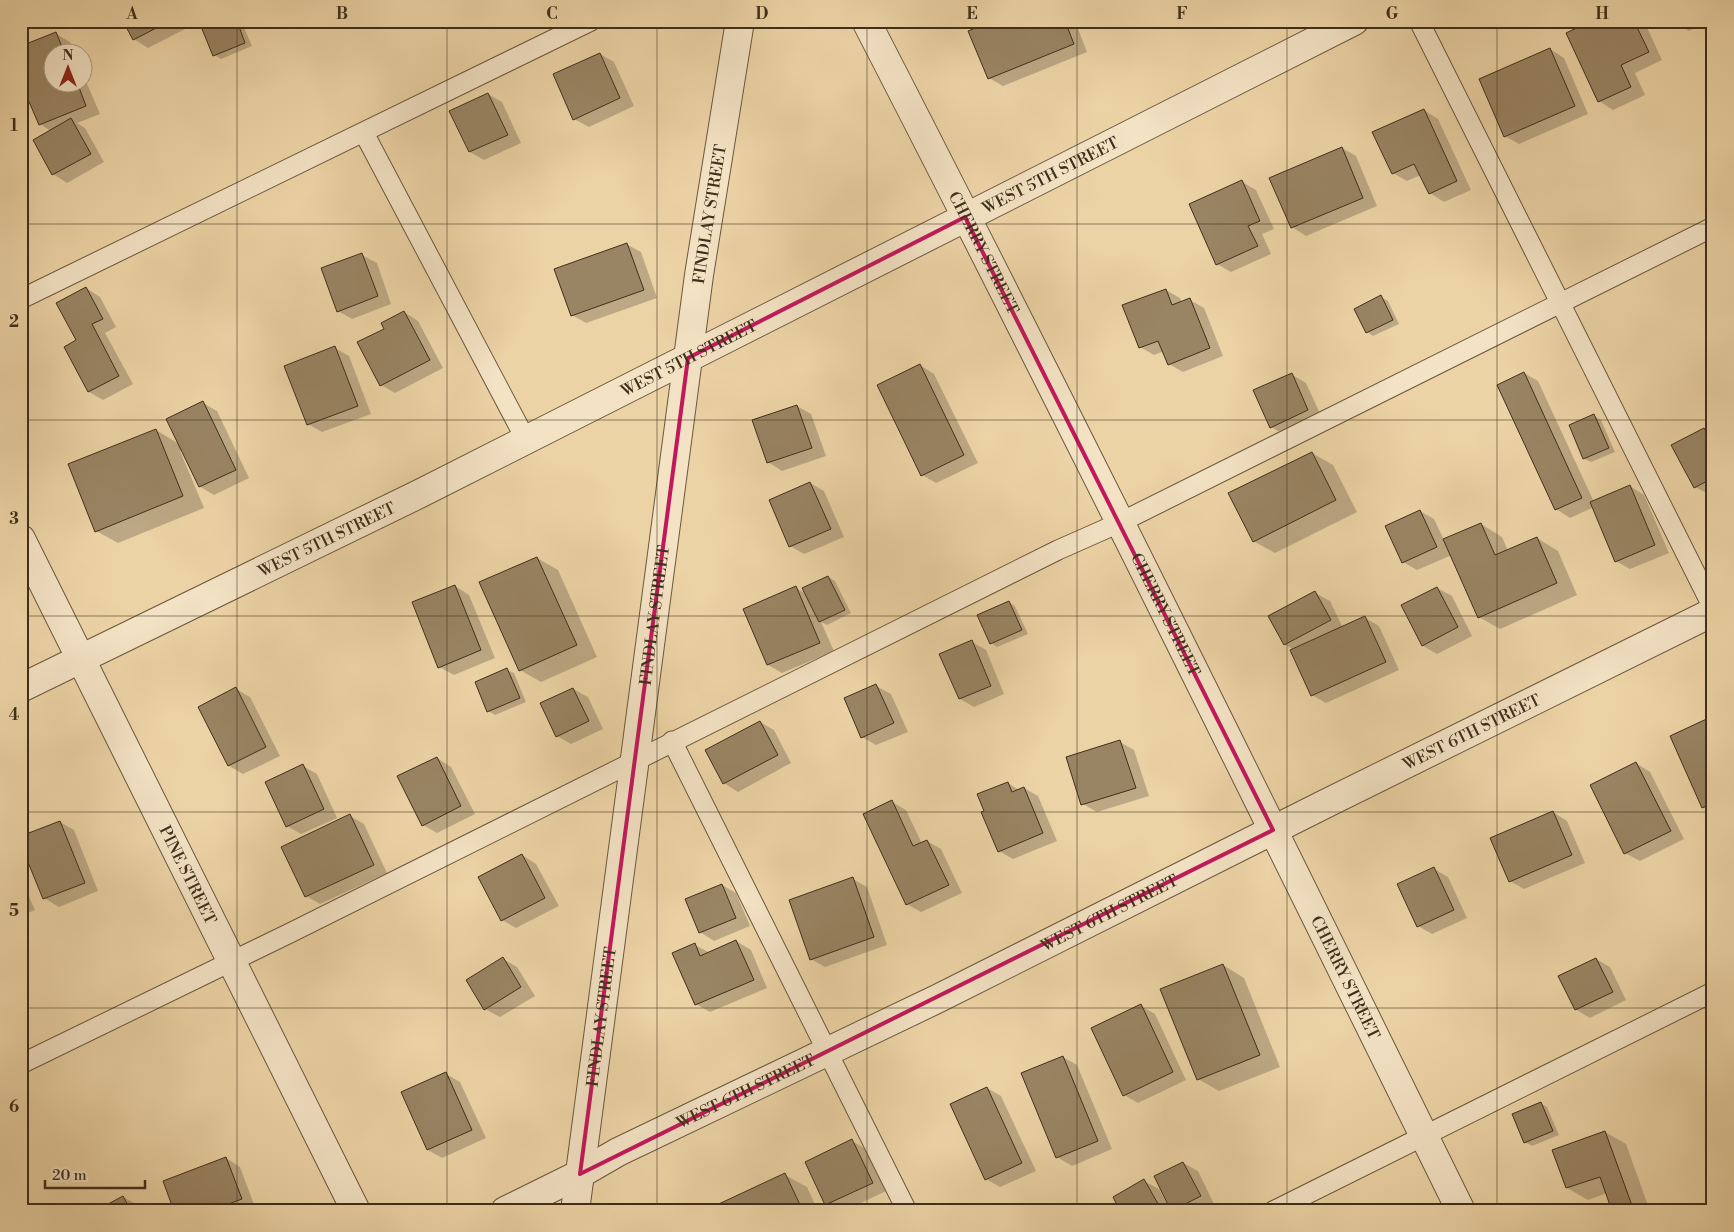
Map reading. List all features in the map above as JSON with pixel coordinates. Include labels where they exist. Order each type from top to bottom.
[{"type":"street","name":"FINDLAY STREET","points":[[575,1211],[700,265],[740,21]]},
{"type":"street","name":"CHERRY STREET","points":[[866,21],[1119,522],[1461,1211]]},
{"type":"street","name":"WEST 5TH STREET","points":[[21,688],[526,440],[1354,21]]},
{"type":"street","name":"PINE STREET","points":[[21,539],[356,1211]]},
{"type":"street","name":"WEST 6TH STREET","points":[[506,1211],[580,1174],[618,1152],[827,1053],[1713,612]]},
{"type":"lane","points":[[21,299],[591,21]]},
{"type":"lane","points":[[1419,21],[1713,608]]},
{"type":"lane","points":[[364,133],[526,440]]},
{"type":"lane","points":[[21,1064],[231,962],[672,741],[1058,550],[1119,522],[1713,227]]},
{"type":"lane","points":[[672,741],[906,1211]]},
{"type":"lane","points":[[1273,1211],[1713,992]]},
{"type":"highlighted area","points":[[965,217],[1273,830],[580,1174],[688,358]]},
{"type":"building","points":[[123,21],[170,21],[133,40]]},
{"type":"building","points":[[207,21],[237,21],[245,43],[213,56],[200,24]]},
{"type":"building","points":[[992,21],[1065,21],[1074,44],[988,79],[968,31]]},
{"type":"building","points":[[1591,21],[1634,21],[1649,52],[1621,65],[1631,87],[1598,102],[1566,33]]},
{"type":"building","points":[[56,32],[60,42],[42,42],[42,92],[81,92],[86,106],[39,125],[21,83],[21,46]]},
{"type":"building","points":[[1550,48],[1575,106],[1504,137],[1479,79]]},
{"type":"building","points":[[600,53],[620,98],[573,120],[553,74]]},
{"type":"building","points":[[488,93],[508,135],[469,152],[449,111]]},
{"type":"building","points":[[1424,109],[1457,181],[1429,194],[1414,164],[1392,174],[1372,132]]},
{"type":"building","points":[[71,118],[91,154],[52,175],[33,140]]},
{"type":"building","points":[[1342,147],[1363,198],[1291,228],[1269,178]]},
{"type":"building","points":[[1242,180],[1260,221],[1248,226],[1258,246],[1216,265],[1189,204]]},
{"type":"building","points":[[627,243],[644,290],[571,316],[554,269]]},
{"type":"building","points":[[362,253],[378,296],[337,312],[321,268]]},
{"type":"building","points":[[86,287],[103,319],[92,324],[119,376],[88,392],[64,347],[76,340],[56,303]]},
{"type":"building","points":[[1166,289],[1172,305],[1190,298],[1210,348],[1168,365],[1158,341],[1139,348],[1122,305]]},
{"type":"building","points":[[1381,295],[1393,320],[1366,333],[1354,309]]},
{"type":"building","points":[[404,311],[430,360],[380,386],[357,342],[384,329],[381,323]]},
{"type":"building","points":[[335,346],[358,406],[307,425],[284,366]]},
{"type":"building","points":[[920,364],[964,455],[921,476],[877,385]]},
{"type":"building","points":[[1524,372],[1582,498],[1555,510],[1497,385]]},
{"type":"building","points":[[1292,373],[1308,410],[1270,428],[1253,390]]},
{"type":"building","points":[[203,401],[236,470],[199,487],[166,419]]},
{"type":"building","points":[[797,405],[812,448],[767,463],[752,420]]},
{"type":"building","points":[[1594,414],[1609,448],[1583,459],[1569,425]]},
{"type":"building","points":[[1704,428],[1713,445],[1713,478],[1694,488],[1671,445]]},
{"type":"building","points":[[156,429],[183,496],[95,532],[68,464]]},
{"type":"building","points":[[1312,452],[1336,500],[1253,542],[1228,493]]},
{"type":"building","points":[[810,482],[831,529],[789,547],[769,500]]},
{"type":"building","points":[[1630,485],[1655,545],[1615,562],[1590,502]]},
{"type":"building","points":[[1420,510],[1437,547],[1402,563],[1385,526]]},
{"type":"building","points":[[1481,523],[1495,555],[1537,537],[1557,583],[1478,618],[1443,539]]},
{"type":"building","points":[[537,557],[577,645],[519,671],[479,582]]},
{"type":"building","points":[[828,576],[845,610],[819,622],[802,588]]},
{"type":"building","points":[[455,585],[481,650],[438,668],[412,602]]},
{"type":"building","points":[[796,586],[820,643],[767,665],[743,609]]},
{"type":"building","points":[[1437,587],[1458,627],[1422,646],[1401,605]]},
{"type":"building","points":[[1315,591],[1331,620],[1284,645],[1268,616]]},
{"type":"building","points":[[1009,601],[1022,630],[990,644],[977,615]]},
{"type":"building","points":[[1365,616],[1386,662],[1311,696],[1290,650]]},
{"type":"building","points":[[972,640],[991,686],[959,699],[939,654]]},
{"type":"building","points":[[507,668],[520,698],[487,712],[475,682]]},
{"type":"building","points":[[876,684],[894,723],[861,738],[844,698]]},
{"type":"building","points":[[236,687],[266,747],[228,766],[198,707]]},
{"type":"building","points":[[573,688],[589,721],[556,737],[540,703]]},
{"type":"building","points":[[1713,716],[1713,803],[1702,808],[1670,736]]},
{"type":"building","points":[[760,721],[778,755],[723,784],[705,750]]},
{"type":"building","points":[[1120,740],[1136,788],[1081,805],[1066,757]]},
{"type":"building","points":[[437,757],[461,806],[422,826],[397,776]]},
{"type":"building","points":[[1636,762],[1671,831],[1624,854],[1590,785]]},
{"type":"building","points":[[303,764],[324,809],[286,827],[265,782]]},
{"type":"building","points":[[1008,782],[1012,792],[1024,787],[1043,833],[998,852],[981,812],[984,811],[977,794]]},
{"type":"building","points":[[892,800],[913,846],[927,840],[949,885],[906,905],[863,814]]},
{"type":"building","points":[[1553,811],[1572,855],[1509,882],[1490,838]]},
{"type":"building","points":[[350,814],[374,865],[305,897],[281,847]]},
{"type":"building","points":[[60,821],[85,883],[43,899],[21,845],[21,836]]},
{"type":"building","points":[[522,854],[545,898],[501,921],[478,877]]},
{"type":"building","points":[[1434,867],[1454,910],[1417,927],[1397,884]]},
{"type":"building","points":[[853,877],[874,937],[810,960],[789,900]]},
{"type":"building","points":[[722,884],[736,918],[699,933],[685,899]]},
{"type":"building","points":[[736,940],[754,980],[695,1005],[672,953],[695,943],[700,956]]},
{"type":"building","points":[[503,957],[521,987],[484,1010],[466,980]]},
{"type":"building","points":[[1596,958],[1613,992],[1575,1010],[1558,976]]},
{"type":"building","points":[[1223,964],[1260,1055],[1197,1080],[1160,989]]},
{"type":"building","points":[[1141,1004],[1173,1072],[1123,1096],[1091,1028]]},
{"type":"building","points":[[1063,1056],[1098,1141],[1056,1158],[1021,1073]]},
{"type":"building","points":[[446,1072],[472,1130],[427,1150],[401,1092]]},
{"type":"building","points":[[987,1087],[1022,1163],[985,1180],[950,1104]]},
{"type":"building","points":[[1541,1102],[1553,1131],[1524,1143],[1512,1114]]},
{"type":"building","points":[[1605,1131],[1634,1211],[1612,1211],[1600,1177],[1566,1188],[1552,1150]]},
{"type":"building","points":[[852,1139],[873,1183],[825,1205],[805,1162]]},
{"type":"building","points":[[226,1157],[242,1199],[210,1211],[174,1211],[163,1181]]},
{"type":"building","points":[[1183,1162],[1201,1196],[1171,1211],[1154,1176]]},
{"type":"building","points":[[785,1173],[803,1211],[708,1211],[708,1209]]},
{"type":"building","points":[[1144,1179],[1162,1211],[1120,1211],[1113,1197]]},
{"type":"building","points":[[123,1196],[131,1211],[95,1211]]}]
